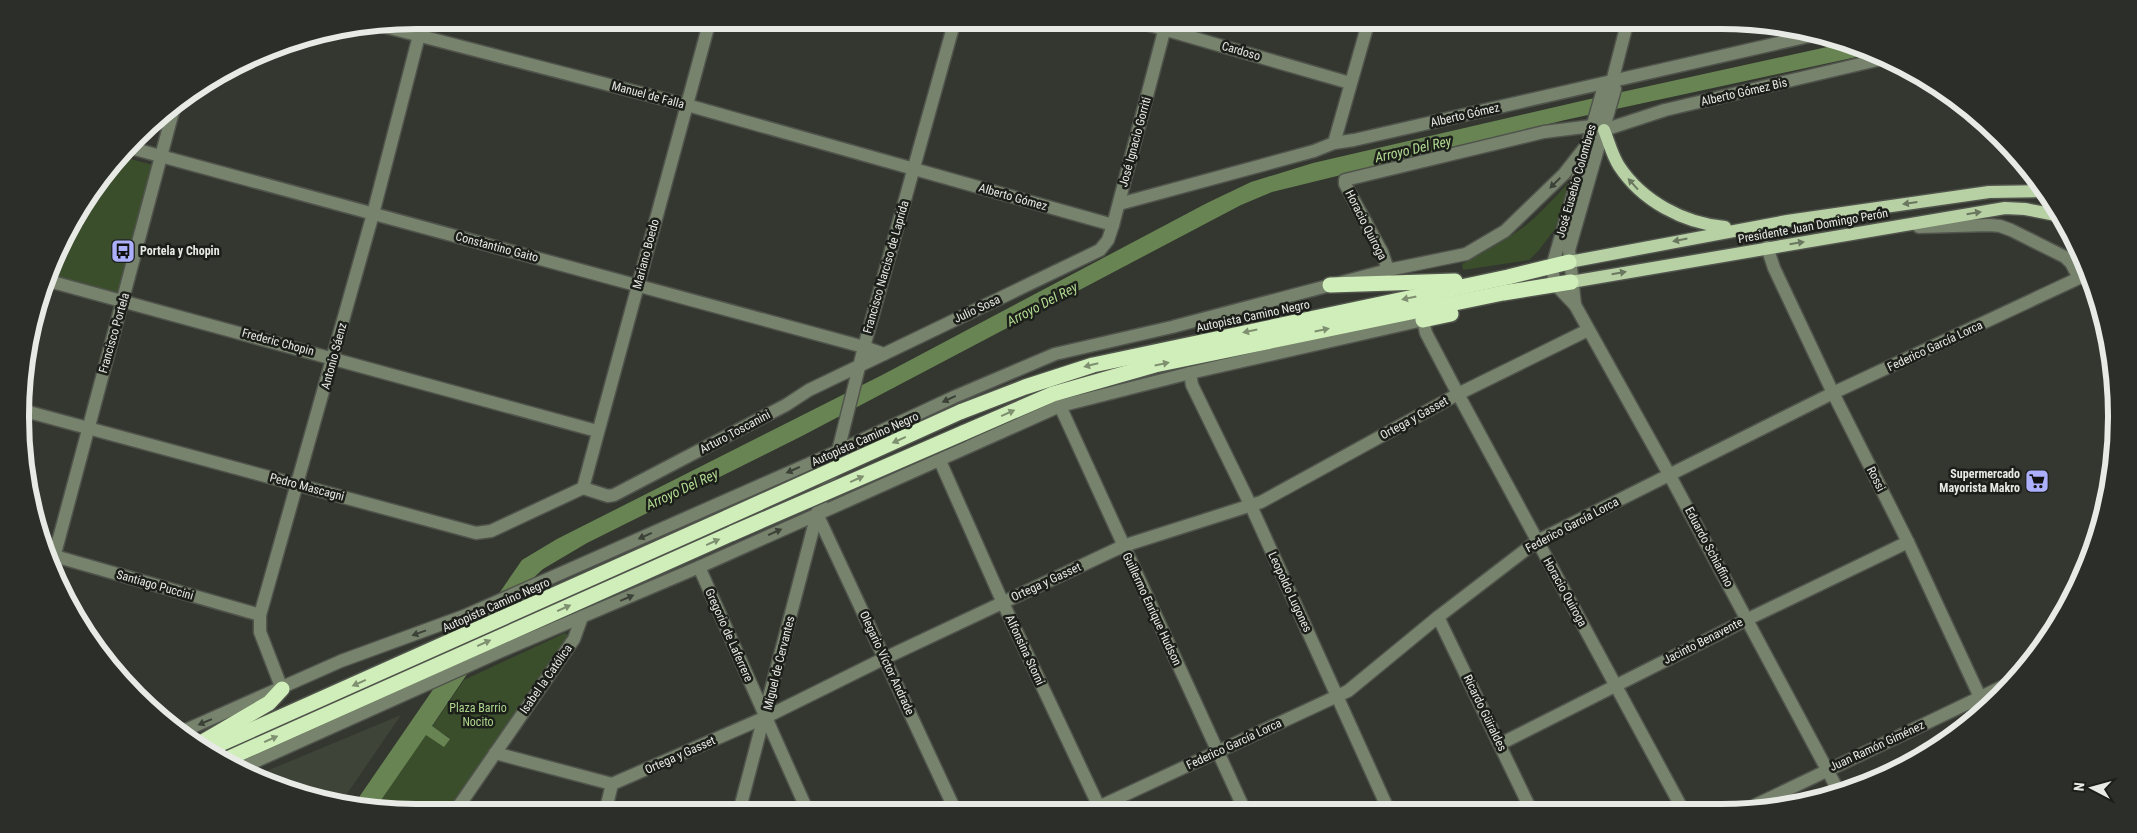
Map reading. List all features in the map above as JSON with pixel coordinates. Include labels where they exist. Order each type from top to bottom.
[{"type":"highway","name":"Autopista Camino Negro","points":[[231,756],[527,608],[960,412],[1026,386],[1093,365],[1508,277],[1569,262]]},
{"type":"highway","points":[[1330,285],[1379,285],[1508,277]]},
{"type":"highway","name":"Autopista Camino Negro","points":[[214,747],[405,670],[520,627],[1053,394],[1155,365],[1503,293],[1571,282]]},
{"type":"highway","points":[[1423,320],[1481,306],[1503,293]]},
{"type":"highway","points":[[204,741],[270,703],[282,688]]},
{"type":"main road","points":[[1600,123],[1618,164],[1634,186],[1654,202],[1700,224],[1740,229]]},
{"type":"main road","name":"Presidente Juan Domingo Perón","points":[[1569,262],[1740,229],[1989,192],[2036,191]]},
{"type":"main road","name":"Presidente Juan Domingo Perón","points":[[1571,282],[1767,247],[2005,208],[2025,209],[2051,214]]},
{"type":"street","name":"Antonio Sáenz","points":[[282,688],[260,632],[260,615],[373,214],[420,29]]},
{"type":"street","name":"Mariano Boedo","points":[[583,488],[708,29]]},
{"type":"street","name":"Francisco Narciso de Laprida","points":[[817,514],[838,451],[864,347],[952,29]]},
{"type":"street","name":"José Ignacio Gorriti","points":[[1090,256],[1100,250],[1108,240],[1113,225],[1165,29]]},
{"type":"street","name":"Cardoso","points":[[1179,29],[1350,83]]},
{"type":"street","points":[[1334,143],[1366,29]]},
{"type":"street","name":"José Eusebio Colombres","points":[[1571,282],[1569,262],[1571,241],[1600,123],[1613,86],[1624,29]]},
{"type":"street","name":"Manuel de Falla","points":[[396,30],[687,105],[913,168]]},
{"type":"street","name":"Alberto Gómez","points":[[1119,204],[1314,151],[1334,143],[1613,86],[1803,38]]},
{"type":"street","name":"Alberto Gómez Bis","points":[[1345,180],[1544,132],[1665,110],[1875,61]]},
{"type":"street","name":"José Eusebio Colombres","points":[[1555,284],[1552,267],[1586,146],[1600,123],[1602,93],[1613,86]]},
{"type":"street","name":"Francisco Portela","points":[[54,554],[171,117]]},
{"type":"street","points":[[187,729],[341,661],[464,616],[838,451],[954,397],[1055,354],[1388,270],[1460,256],[1505,231],[1564,174],[1586,146]]},
{"type":"street","name":"Constantino Gaito","points":[[136,149],[864,347]]},
{"type":"street","name":"Alberto Gómez","points":[[913,168],[1113,225]]},
{"type":"street","name":"Horacio Quiroga","points":[[1345,180],[1345,184],[1382,252],[1388,270]]},
{"type":"street","name":"Federico García Lorca","points":[[1108,804],[1216,751],[1338,697],[1537,541],[1833,394],[2079,278],[2071,263],[2065,257],[2000,226],[1888,227]]},
{"type":"street","name":"Rossi","points":[[1767,247],[1774,268],[1833,394],[1908,542],[1982,702]]},
{"type":"street","name":"Julio Sosa","points":[[884,354],[1090,256]]},
{"type":"street","name":"Frederic Chopin","points":[[53,282],[597,432]]},
{"type":"street","name":"Eduardo Schiaffino","points":[[1571,282],[1575,305]]},
{"type":"street","name":"Eduardo Schiaffino","points":[[1555,284],[1575,305],[1748,619],[1836,787]]},
{"type":"street","points":[[247,765],[499,652],[940,461],[1060,406],[1190,373],[1423,320]]},
{"type":"street","name":"Horacio Quiroga","points":[[1423,320],[1426,333],[1458,394],[1680,804]]},
{"type":"street","name":"Ortega y Gasset","points":[[612,784],[766,718],[885,658],[1123,546],[1251,506],[1458,394],[1588,330]]},
{"type":"street","points":[[864,347],[884,354]]},
{"type":"street","name":"Arturo Toscanini","points":[[583,488],[608,496],[614,495],[786,405],[809,390],[884,354]]},
{"type":"street","name":"Leopoldo Lugones","points":[[1190,373],[1192,385],[1251,506],[1387,804]]},
{"type":"street","name":"Guillermo Enrique Hudson","points":[[1060,406],[1242,804]]},
{"type":"street","name":"Pedro Mascagni","points":[[29,412],[476,532],[491,532],[583,488]]},
{"type":"street","name":"Alfonsina Storni","points":[[940,461],[1093,804]]},
{"type":"street","name":"Olegario Víctor Andrade","points":[[817,514],[952,804]]},
{"type":"street","name":"Miguel de Cervantes","points":[[741,804],[766,718],[817,514]]},
{"type":"street","name":"Jacinto Benavente","points":[[1500,744],[1748,619],[1908,542]]},
{"type":"street","name":"Santiago Puccini","points":[[55,558],[260,615]]},
{"type":"street","name":"Gregorio de Laferrere","points":[[699,567],[804,804]]},
{"type":"street","name":"Isabel la Católica","points":[[460,804],[574,639],[582,617]]},
{"type":"street","name":"Ricardo Güiraldes","points":[[1438,617],[1527,804]]},
{"type":"street","name":"Juan Ramón Giménez","points":[[1762,802],[1996,690]]},
{"type":"street","points":[[495,752],[612,784],[606,804]]},
{"type":"shaded area","points":[[401,715],[344,798],[292,784],[263,773]]},
{"type":"green space","points":[[128,158],[153,165],[117,294],[55,276],[69,245],[94,201]]},
{"type":"green space","points":[[1571,180],[1555,229],[1529,260],[1463,270],[1462,264],[1525,226]]},
{"type":"green space","name":"Plaza Barrio Nocito","points":[[565,633],[568,635],[568,638],[454,804],[380,802],[426,734],[450,738],[432,727],[464,680]]},
{"type":"water","name":"Arroyo Del Rey","points":[[1833,46],[1863,56],[1565,120],[1272,192],[1241,205],[802,436],[587,543],[543,569],[530,581],[432,726],[450,739],[444,747],[426,735],[380,802],[357,800],[522,560],[557,539],[884,374],[1207,203],[1251,182],[1313,163]]},
{"type":"place","name":"Portela y Chopin","points":[[123,251]]},
{"type":"place","name":"Supermercado Mayorista Makro","points":[[2037,481]]}]
